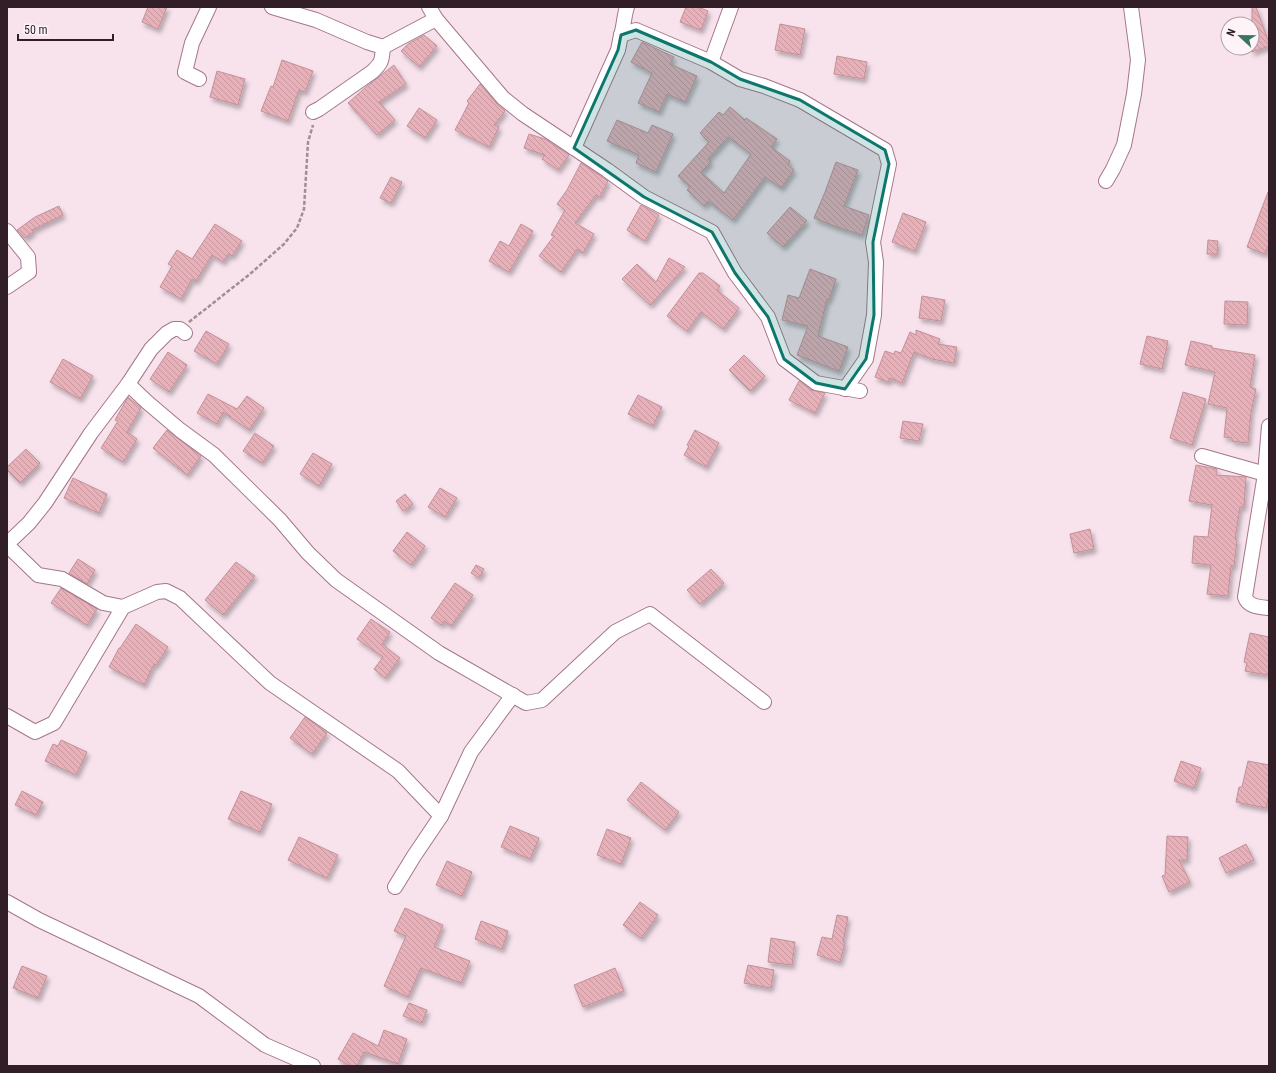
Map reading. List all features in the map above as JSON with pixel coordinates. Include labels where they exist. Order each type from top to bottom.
[{"type":"street","points":[[199,79],[185,72],[192,44],[209,7]]},
{"type":"street","points":[[272,7],[316,20],[367,42],[383,47]]},
{"type":"street","points":[[574,148],[618,50],[627,7]]},
{"type":"street","points":[[711,62],[731,7]]},
{"type":"street","points":[[1106,181],[1113,170],[1124,145],[1134,94],[1138,60],[1131,7]]},
{"type":"street","points":[[383,47],[433,13],[503,98],[523,114],[644,196],[712,232],[735,273],[768,317],[784,359],[816,383],[860,391]]},
{"type":"street","points":[[621,35],[636,30],[711,62],[740,78],[800,100],[885,150],[889,164],[873,242],[876,262],[874,315],[866,359],[845,389]]},
{"type":"street","points":[[316,111],[380,66],[383,47]]},
{"type":"street","points":[[7,231],[28,258],[29,272],[7,287]]},
{"type":"street","points":[[182,331],[174,329],[167,333],[151,349],[128,384],[91,433],[44,503],[29,523],[7,545],[38,574],[62,579],[103,603],[123,607],[157,592],[166,591],[180,598],[270,683],[398,771],[441,816]]},
{"type":"street","points":[[128,384],[180,430],[214,455],[280,520],[308,553],[336,580],[439,653],[526,703],[542,700],[615,632],[650,614],[764,702]]},
{"type":"street","points":[[1269,426],[1267,475],[1245,597],[1246,600],[1254,606],[1269,608]]},
{"type":"street","points":[[1202,456],[1267,475]]},
{"type":"street","points":[[7,716],[35,732],[54,722],[123,607]]},
{"type":"street","points":[[396,887],[414,856],[441,816],[472,752],[513,695]]},
{"type":"street","points":[[7,902],[39,920],[199,996],[264,1045],[312,1066]]},
{"type":"path","points":[[182,331],[284,244],[297,228],[304,209],[308,142],[316,111]]},
{"type":"highlighted area","points":[[636,30],[711,62],[740,79],[800,100],[885,150],[889,164],[873,242],[874,315],[866,359],[845,389],[816,383],[784,359],[768,317],[735,273],[712,232],[644,197],[574,148],[618,50],[621,35]]},
{"type":"building","points":[[148,7],[167,7],[158,29],[142,22]]},
{"type":"building","points":[[686,7],[698,7],[708,11],[701,30],[680,22]]},
{"type":"building","points":[[1252,7],[1256,7],[1259,16],[1252,16]]},
{"type":"building","points":[[1260,18],[1269,43],[1269,46],[1260,49]]},
{"type":"building","points":[[780,24],[805,29],[800,55],[775,50]]},
{"type":"building","points":[[424,35],[437,46],[419,67],[401,51],[408,44]]},
{"type":"building","points":[[642,42],[674,57],[670,64],[697,76],[685,102],[667,94],[659,112],[638,103],[652,73],[631,62]]},
{"type":"building","points":[[837,56],[867,62],[864,79],[834,74]]},
{"type":"building","points":[[282,60],[313,71],[305,92],[299,90],[288,121],[261,111],[271,86],[273,87]]},
{"type":"building","points":[[394,65],[406,84],[379,102],[395,120],[377,135],[348,103]]},
{"type":"building","points":[[217,71],[245,79],[238,105],[210,97]]},
{"type":"building","points":[[480,84],[505,111],[494,125],[499,127],[489,147],[455,130],[469,103],[467,101]]},
{"type":"building","points":[[730,107],[745,120],[746,118],[777,139],[771,147],[790,161],[788,165],[794,170],[781,188],[765,177],[733,220],[708,201],[704,206],[687,190],[690,187],[678,176],[709,142],[700,133],[719,112],[723,115]],"holes":[[[728,137],[751,154],[724,193],[701,172],[711,162],[708,159]]]},
{"type":"building","points":[[419,108],[437,120],[425,138],[407,126]]},
{"type":"building","points":[[617,120],[648,133],[652,125],[673,134],[656,172],[636,163],[639,155],[607,141]]},
{"type":"building","points":[[529,134],[545,139],[569,155],[558,170],[542,159],[545,155],[524,148]]},
{"type":"building","points":[[836,162],[858,170],[844,206],[869,215],[862,235],[814,218]]},
{"type":"building","points":[[581,163],[608,181],[600,197],[596,195],[575,223],[594,234],[583,253],[577,249],[561,272],[539,256],[554,236],[551,235],[565,210],[557,204],[567,190]]},
{"type":"building","points":[[391,177],[402,182],[391,203],[380,198]]},
{"type":"building","points":[[1268,192],[1269,244],[1265,254],[1247,247]]},
{"type":"building","points":[[641,205],[659,215],[645,241],[627,230]]},
{"type":"building","points":[[59,206],[63,215],[32,230],[33,232],[25,238],[17,230],[35,217]]},
{"type":"building","points":[[790,207],[807,221],[783,247],[767,233]]},
{"type":"building","points":[[903,213],[926,222],[915,251],[892,242]]},
{"type":"building","points":[[215,224],[242,241],[232,256],[228,254],[223,262],[212,255],[196,281],[192,279],[181,299],[160,287],[172,266],[168,264],[177,250],[192,259]]},
{"type":"building","points":[[521,224],[533,231],[509,272],[489,261],[500,241],[509,246]]},
{"type":"building","points":[[1208,240],[1218,241],[1217,254],[1207,254]]},
{"type":"building","points":[[669,258],[685,267],[650,305],[622,279],[637,264],[656,282]]},
{"type":"building","points":[[810,269],[836,279],[829,300],[827,299],[818,336],[848,347],[839,371],[797,355],[808,326],[782,320],[788,295],[799,298]]},
{"type":"building","points":[[699,273],[703,273],[720,286],[717,290],[739,308],[723,329],[701,312],[687,331],[667,316]]},
{"type":"building","points":[[922,296],[945,300],[941,321],[919,318]]},
{"type":"building","points":[[1225,301],[1248,302],[1247,325],[1224,324]]},
{"type":"building","points":[[916,330],[940,339],[938,344],[957,347],[954,363],[932,359],[914,352],[902,383],[890,378],[888,382],[875,377],[885,351],[894,354],[895,351],[901,353],[910,332],[916,335]]},
{"type":"building","points":[[206,331],[229,344],[217,364],[194,351]]},
{"type":"building","points":[[1147,336],[1168,341],[1162,369],[1140,364]]},
{"type":"building","points":[[1191,341],[1212,346],[1212,348],[1255,355],[1250,387],[1256,389],[1251,412],[1248,443],[1232,441],[1232,438],[1224,437],[1227,408],[1208,404],[1215,372],[1185,365]]},
{"type":"building","points":[[168,352],[187,365],[169,392],[150,379]]},
{"type":"building","points":[[744,355],[765,376],[750,391],[729,370]]},
{"type":"building","points":[[63,359],[93,376],[80,399],[50,382]]},
{"type":"building","points":[[799,381],[811,390],[825,393],[815,413],[789,400]]},
{"type":"building","points":[[1183,392],[1206,399],[1192,445],[1170,438]]},
{"type":"building","points":[[208,394],[237,409],[247,396],[264,408],[249,430],[223,412],[217,424],[197,413]]},
{"type":"building","points":[[638,395],[662,407],[653,426],[628,414]]},
{"type":"building","points":[[128,397],[141,408],[127,432],[137,439],[123,462],[101,448],[118,421],[115,420]]},
{"type":"building","points":[[903,421],[923,424],[919,441],[900,438]]},
{"type":"building","points":[[167,430],[201,456],[187,475],[153,448]]},
{"type":"building","points":[[695,430],[719,443],[706,467],[684,455],[689,446],[687,445]]},
{"type":"building","points":[[255,433],[274,446],[262,463],[243,451]]},
{"type":"building","points":[[26,449],[40,463],[20,483],[7,470],[7,467]]},
{"type":"building","points":[[313,453],[332,464],[319,486],[300,474]]},
{"type":"building","points":[[1196,465],[1217,469],[1216,475],[1246,477],[1244,507],[1240,507],[1235,539],[1237,540],[1234,566],[1231,566],[1228,596],[1207,594],[1211,565],[1192,563],[1194,536],[1208,537],[1212,505],[1189,501]]},
{"type":"building","points":[[73,478],[107,494],[99,513],[64,498]]},
{"type":"building","points":[[440,488],[457,498],[445,517],[428,507]]},
{"type":"building","points":[[405,494],[413,504],[403,511],[396,501]]},
{"type":"building","points":[[1090,529],[1094,549],[1074,553],[1070,534]]},
{"type":"building","points":[[407,532],[425,546],[411,565],[393,551]]},
{"type":"building","points":[[78,559],[95,570],[87,584],[69,573]]},
{"type":"building","points":[[236,562],[255,576],[223,615],[205,600]]},
{"type":"building","points":[[476,565],[484,569],[479,578],[471,573]]},
{"type":"building","points":[[711,569],[724,583],[700,604],[687,590]]},
{"type":"building","points":[[455,583],[473,595],[451,626],[444,621],[441,625],[431,618]]},
{"type":"building","points":[[61,588],[97,609],[87,625],[51,603]]},
{"type":"building","points":[[371,619],[390,632],[382,644],[400,658],[385,678],[374,669],[383,657],[357,639]]},
{"type":"building","points":[[136,624],[168,647],[156,665],[154,664],[144,685],[109,667],[119,648]]},
{"type":"building","points":[[1250,633],[1269,637],[1268,675],[1245,671],[1247,663],[1244,662]]},
{"type":"building","points":[[305,717],[327,733],[312,754],[290,738]]},
{"type":"building","points":[[61,740],[87,752],[76,775],[45,761],[53,744],[58,746]]},
{"type":"building","points":[[1181,761],[1201,768],[1194,788],[1174,781]]},
{"type":"building","points":[[1248,761],[1269,765],[1269,795],[1266,808],[1236,802],[1239,787],[1242,787]]},
{"type":"building","points":[[641,782],[679,812],[665,830],[627,800]]},
{"type":"building","points":[[22,791],[43,802],[36,815],[15,805]]},
{"type":"building","points":[[241,791],[272,804],[260,832],[228,819]]},
{"type":"building","points":[[510,826],[539,838],[530,859],[501,847]]},
{"type":"building","points":[[607,829],[631,838],[621,864],[597,855]]},
{"type":"building","points":[[1167,836],[1188,837],[1187,860],[1179,860],[1190,882],[1169,892],[1162,876],[1165,875]]},
{"type":"building","points":[[299,837],[338,855],[327,878],[288,860]]},
{"type":"building","points":[[1246,844],[1254,860],[1226,873],[1219,858]]},
{"type":"building","points":[[447,861],[472,872],[462,896],[436,885]]},
{"type":"building","points":[[640,902],[658,915],[641,938],[623,925]]},
{"type":"building","points":[[405,908],[443,925],[434,947],[470,961],[461,983],[421,968],[408,997],[384,986],[406,936],[394,931]]},
{"type":"building","points":[[837,915],[848,917],[843,942],[845,943],[840,962],[817,955],[822,937],[832,939]]},
{"type":"building","points":[[481,921],[508,931],[502,949],[475,939]]},
{"type":"building","points":[[771,938],[795,942],[792,965],[768,962]]},
{"type":"building","points":[[748,965],[774,970],[771,988],[744,983]]},
{"type":"building","points":[[22,966],[47,976],[38,998],[13,988]]},
{"type":"building","points":[[615,968],[624,991],[583,1007],[574,985]]},
{"type":"building","points":[[409,1003],[427,1010],[422,1023],[403,1016]]},
{"type":"building","points":[[384,1030],[407,1039],[398,1064],[364,1052],[357,1066],[350,1066],[338,1059],[353,1033],[378,1046]]}]
